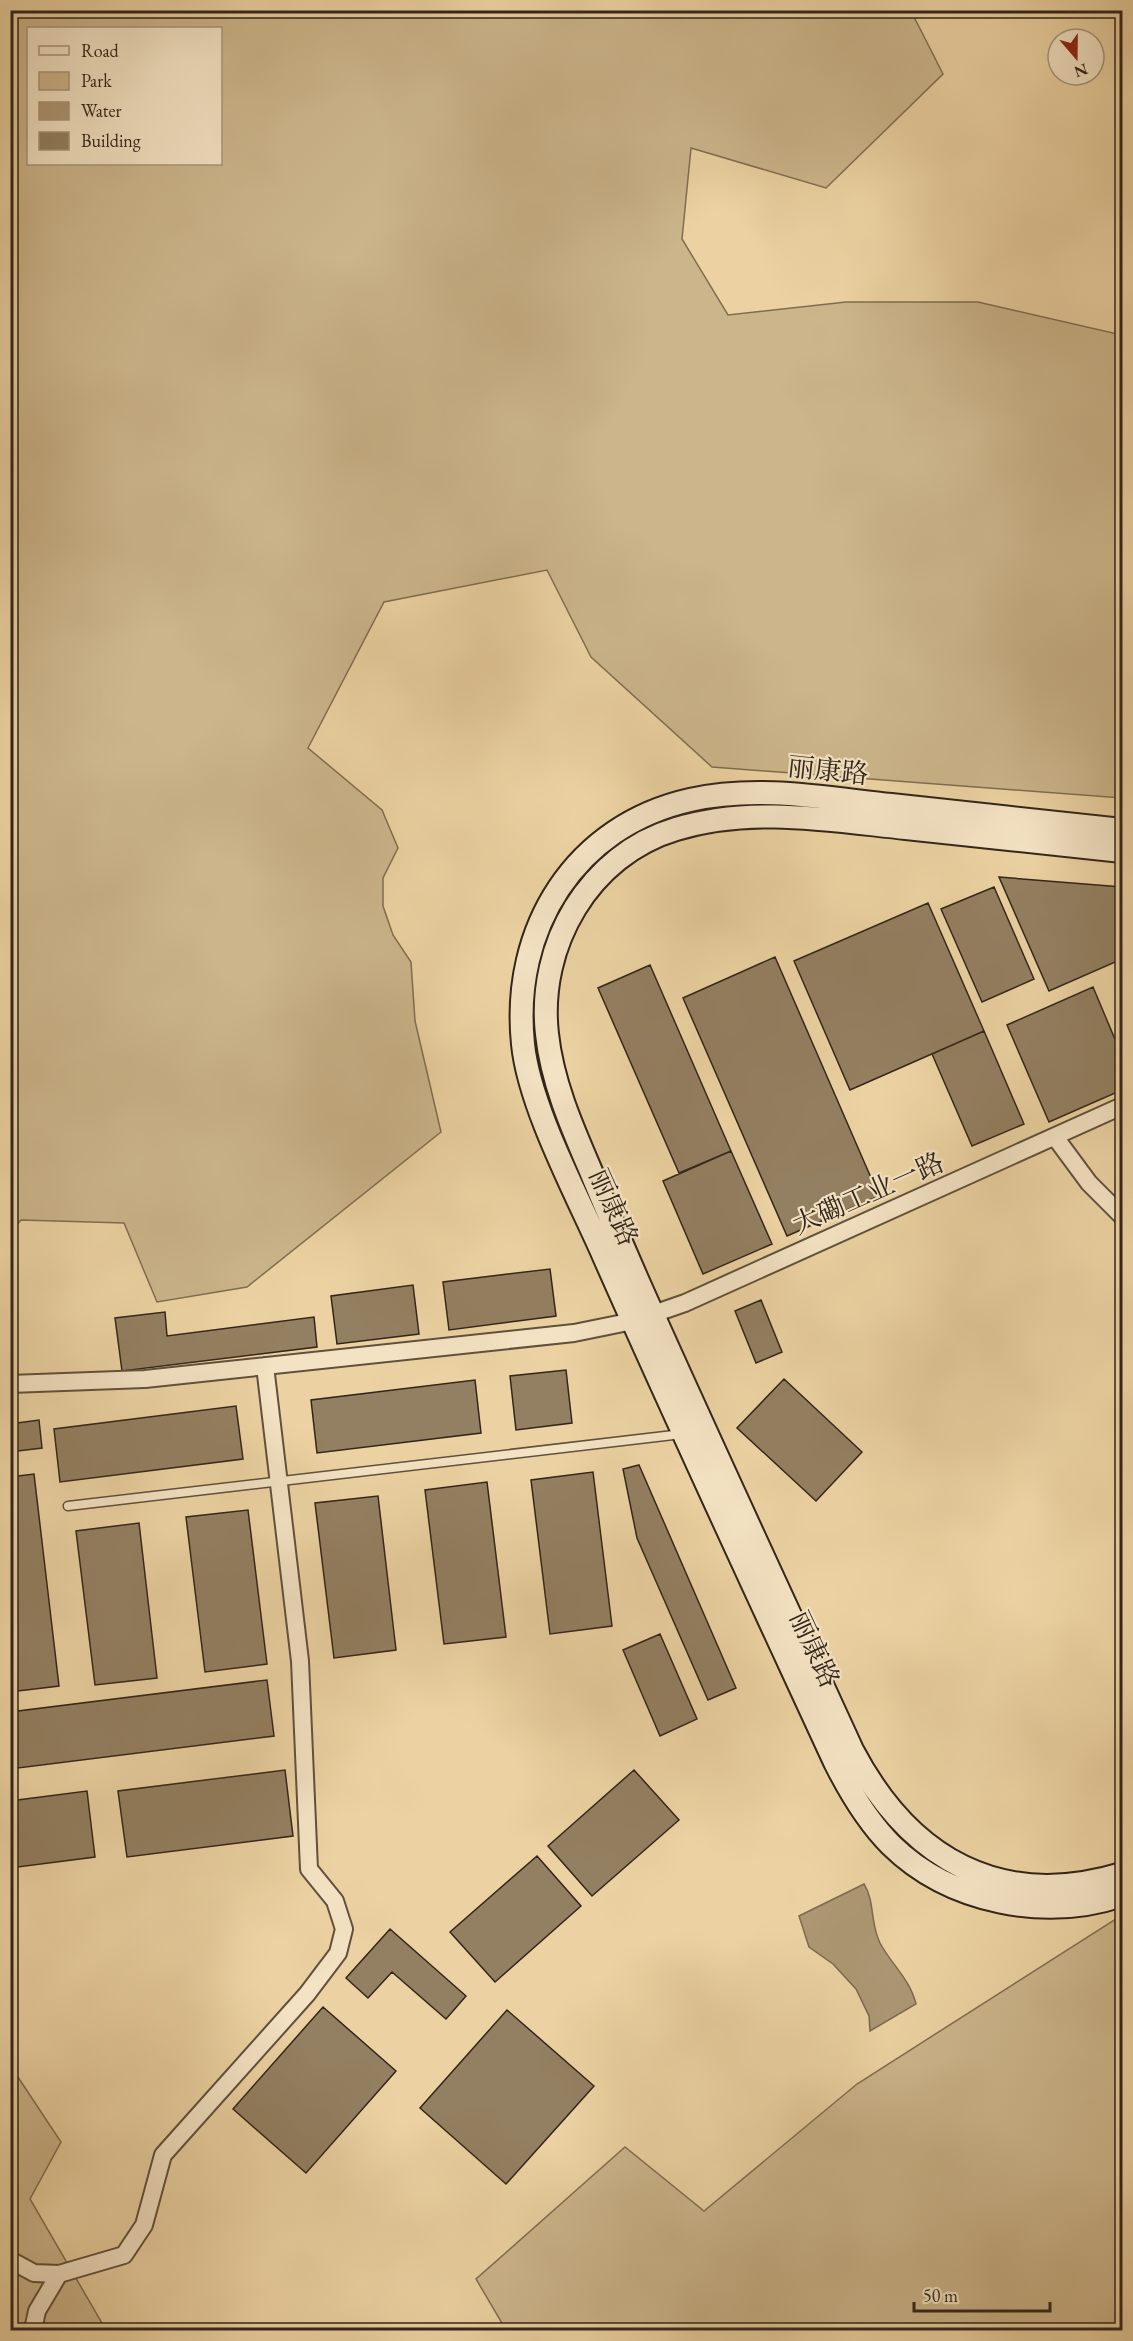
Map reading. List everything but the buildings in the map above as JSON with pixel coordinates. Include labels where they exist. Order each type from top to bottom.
[{"type":"street","name":"丽康路","points":[[1122,830],[787,794],[728,794],[679,803],[635,820],[608,836],[575,866],[549,903],[531,945],[522,1000],[523,1044],[531,1083],[550,1133],[872,1787],[896,1819],[942,1856],[957,1865],[994,1879],[1053,1886],[1090,1882],[1122,1874]]},
{"type":"street","name":"丽康路","points":[[1122,851],[795,817],[753,816],[697,823],[649,838],[629,850],[603,872],[585,892],[561,935],[548,983],[546,1031],[556,1080],[571,1125],[684,1434],[845,1782],[867,1816],[891,1845],[938,1878],[973,1893],[1008,1904],[1062,1908],[1122,1895]]},
{"type":"street","name":"大磡工业一路","points":[[10,1384],[145,1379],[574,1333],[643,1318],[1122,1106]]},
{"type":"street","points":[[1055,1137],[1089,1183],[1122,1216]]},
{"type":"street","points":[[10,2260],[34,2273],[59,2274],[124,2255],[144,2225],[163,2155],[307,1994],[338,1953],[344,1929],[335,1901],[309,1869],[300,1661],[265,1366]]},
{"type":"street","points":[[33,2331],[37,2311],[59,2274]]},
{"type":"lane","points":[[68,1506],[684,1434]]},
{"type":"green space","points":[[11,10],[911,11],[943,74],[826,188],[691,148],[682,239],[728,315],[846,302],[978,302],[1122,335],[1122,798],[712,767],[591,657],[547,570],[384,602],[308,748],[382,810],[398,848],[383,878],[383,906],[393,935],[411,962],[415,1021],[441,1132],[247,1287],[157,1302],[124,1223],[21,1220],[11,1231]]},
{"type":"green space","points":[[1122,1915],[1122,2330],[506,2330],[476,2279],[625,2147],[704,2211],[857,2084]]},
{"type":"green space","points":[[10,2065],[61,2142],[30,2199],[106,2330],[11,2330]]},
{"type":"water","points":[[864,1884],[870,1898],[880,1943],[905,1979],[916,2004],[870,2031],[869,2016],[856,1989],[833,1964],[809,1947],[799,1916]]}]
